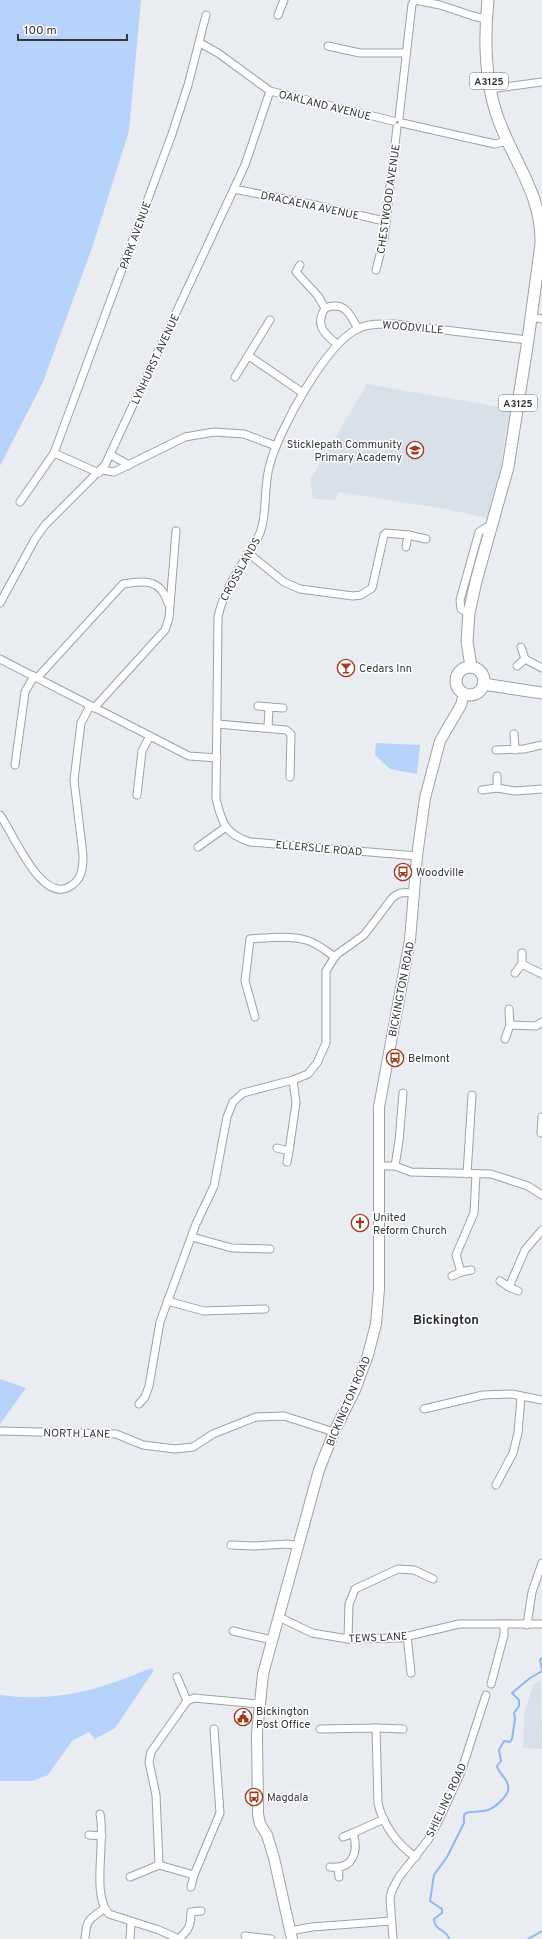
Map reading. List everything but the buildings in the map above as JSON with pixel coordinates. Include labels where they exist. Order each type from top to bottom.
[{"type":"main road","name":"A3125","points":[[471,667],[467,641],[469,612],[508,467],[528,340],[537,318],[541,244],[540,225],[535,199],[498,119],[490,89],[486,19],[488,0]]},
{"type":"main road","points":[[471,667],[481,673],[483,684],[477,692],[469,695],[464,694],[457,687],[456,680],[460,671],[471,667]]},
{"type":"main road","points":[[483,684],[542,693]]},
{"type":"main road","name":"BICKINGTON ROAD","points":[[291,1935],[274,1858],[267,1835],[260,1824],[258,1814],[258,1733],[264,1674],[319,1470],[334,1432],[355,1390],[368,1355],[376,1324],[379,1289],[379,1107],[410,940],[417,856],[425,798],[440,741],[461,705],[464,694]]},
{"type":"street","points":[[278,15],[284,0]]},
{"type":"street","points":[[415,0],[440,5],[486,19]]},
{"type":"street","name":"CHESTWOOD AVENUE","points":[[376,270],[384,239],[412,4],[415,0]]},
{"type":"street","name":"PARK AVENUE","points":[[20,502],[54,453],[172,134],[200,43],[206,15]]},
{"type":"street","name":"OAKLAND AVENUE","points":[[200,43],[218,53],[270,91],[495,144],[507,141]]},
{"type":"street","points":[[328,46],[360,53],[406,53]]},
{"type":"street","points":[[490,89],[542,82]]},
{"type":"street","name":"LYNHURST AVENUE","points":[[0,603],[34,539],[45,525],[100,471],[111,455],[245,165],[270,91]]},
{"type":"street","name":"DRACAENA AVENUE","points":[[234,189],[380,220],[386,219]]},
{"type":"street","points":[[300,265],[296,272],[318,296],[325,308]]},
{"type":"street","points":[[325,308],[338,305],[344,308],[358,328]]},
{"type":"street","points":[[325,308],[320,321],[322,328],[337,344]]},
{"type":"street","points":[[235,377],[270,320]]},
{"type":"street","name":"WOODVILLE","points":[[276,446],[303,393],[337,344],[358,328],[377,324],[394,324],[528,340]]},
{"type":"street","points":[[249,356],[303,393]]},
{"type":"street","points":[[54,453],[100,471],[114,472],[185,437],[214,432],[244,434],[276,446]]},
{"type":"street","name":"CROSSLANDS","points":[[218,646],[218,617],[221,601],[260,534],[263,522],[266,479],[276,446]]},
{"type":"street","points":[[111,455],[129,465]]},
{"type":"street","points":[[0,815],[20,850],[43,882],[50,888],[58,890],[68,888],[79,879],[83,867],[74,780],[81,723],[92,707],[165,630],[169,618],[176,531]]},
{"type":"street","points":[[248,553],[284,582],[300,589],[353,596],[361,595],[372,588],[384,535],[386,533],[408,535],[426,539]]},
{"type":"street","points":[[406,547],[408,535]]},
{"type":"street","points":[[15,765],[25,692],[35,677],[123,584],[140,581],[155,584],[165,592],[170,607]]},
{"type":"street","name":"ELLERSLIE ROAD","points":[[218,646],[216,798],[221,819],[226,827],[238,838],[250,842],[417,856]]},
{"type":"street","points":[[520,647],[525,659],[542,668]]},
{"type":"street","points":[[0,659],[189,756],[216,758]]},
{"type":"street","points":[[517,666],[525,659]]},
{"type":"street","points":[[258,706],[283,708]]},
{"type":"street","points":[[268,728],[269,707]]},
{"type":"street","points":[[217,724],[286,730],[291,734],[290,778]]},
{"type":"street","points":[[514,734],[515,750]]},
{"type":"street","points":[[137,795],[142,751],[150,736]]},
{"type":"street","points":[[496,750],[515,750],[542,745]]},
{"type":"street","points":[[497,776],[497,788]]},
{"type":"street","points":[[482,790],[497,788],[515,791],[542,789]]},
{"type":"street","points":[[198,847],[226,827]]},
{"type":"street","points":[[139,1404],[145,1397],[149,1386],[160,1322],[192,1237],[214,1186],[227,1117],[233,1102],[243,1093],[293,1080],[308,1074],[318,1063],[326,1042],[326,971],[335,957],[364,935],[394,896],[400,893],[415,892]]},
{"type":"street","points":[[255,1017],[245,981],[250,939],[293,938],[305,940],[319,946],[335,957]]},
{"type":"street","points":[[515,973],[522,964],[522,953]]},
{"type":"street","points":[[522,964],[542,974]]},
{"type":"street","points":[[505,1039],[510,1024],[509,1009]]},
{"type":"street","points":[[510,1024],[536,1026],[542,1022]]},
{"type":"street","points":[[287,1162],[296,1103],[293,1080]]},
{"type":"street","points":[[395,1166],[399,1141],[403,1093]]},
{"type":"street","points":[[467,1174],[472,1095]]},
{"type":"street","points":[[541,1132],[542,1117]]},
{"type":"street","points":[[277,1148],[289,1151]]},
{"type":"street","points":[[379,1166],[395,1166],[411,1172],[490,1174],[510,1179],[528,1186],[542,1195]]},
{"type":"street","points":[[461,1272],[456,1255],[474,1213],[476,1174]]},
{"type":"street","points":[[509,1287],[525,1250],[542,1230]]},
{"type":"street","points":[[192,1237],[232,1248],[270,1249]]},
{"type":"street","points":[[452,1276],[471,1270]]},
{"type":"street","points":[[500,1280],[509,1287],[518,1291]]},
{"type":"street","points":[[168,1301],[204,1311],[265,1309]]},
{"type":"street","points":[[424,1409],[483,1395],[512,1394],[542,1400]]},
{"type":"street","points":[[496,1486],[513,1453],[518,1433],[521,1397]]},
{"type":"street","name":"NORTH LANE","points":[[0,1431],[116,1434],[142,1445],[175,1450],[193,1447],[213,1434],[256,1417],[284,1416],[334,1432]]},
{"type":"street","points":[[232,1545],[254,1546],[288,1544],[298,1546]]},
{"type":"street","points":[[527,1625],[532,1592],[542,1563]]},
{"type":"street","points":[[348,1639],[349,1604],[355,1589],[398,1569],[414,1570],[433,1579]]},
{"type":"street","name":"TEWS LANE","points":[[279,1617],[312,1633],[348,1639],[407,1636],[460,1624],[542,1624]]},
{"type":"street","points":[[491,1684],[504,1635],[504,1624]]},
{"type":"street","points":[[233,1631],[272,1640]]},
{"type":"street","points":[[407,1636],[411,1673]]},
{"type":"street","points":[[177,1677],[187,1701]]},
{"type":"street","name":"SHIELING ROAD","points":[[393,1939],[390,1898],[392,1890],[399,1877],[416,1857],[438,1822],[460,1772],[486,1695]]},
{"type":"street","points":[[159,1865],[156,1795],[149,1762],[151,1752],[187,1701],[194,1698],[260,1704]]},
{"type":"street","points":[[376,1728],[378,1803],[384,1819],[399,1843],[406,1851],[416,1857]]},
{"type":"street","points":[[320,1729],[403,1729]]},
{"type":"street","points":[[191,1887],[194,1875],[220,1813],[214,1730]]},
{"type":"street","points":[[100,1814],[102,1836],[100,1892],[104,1909],[109,1914],[159,1930],[179,1939],[187,1932],[190,1924],[191,1904]]},
{"type":"street","points":[[343,1837],[384,1819]]},
{"type":"street","points":[[330,1867],[338,1868],[345,1866],[351,1861],[356,1842],[353,1833]]},
{"type":"street","points":[[88,1835],[102,1836]]},
{"type":"street","points":[[130,1877],[159,1865],[194,1875]]},
{"type":"street","points":[[338,1868],[339,1877]]},
{"type":"street","points":[[85,1939],[87,1923],[104,1909]]},
{"type":"street","points":[[191,1912],[201,1911]]},
{"type":"street","points":[[291,1935],[312,1927],[391,1921]]},
{"type":"street","points":[[130,1939],[131,1922]]},
{"type":"street","points":[[245,1936],[271,1939]]},
{"type":"shaded area","points":[[0,0],[141,0],[129,131],[93,245],[43,382],[0,466]]},
{"type":"shaded area","name":"Sticklepath Community Primary Academy","points":[[367,384],[511,409],[505,434],[501,466],[487,518],[446,509],[338,492],[336,500],[313,499],[310,480]]},
{"type":"shaded area","points":[[376,743],[420,745],[417,774],[390,769],[375,755]]},
{"type":"shaded area","points":[[0,1379],[26,1388],[0,1424]]},
{"type":"shaded area","points":[[151,1668],[154,1670],[115,1728],[95,1739],[89,1732],[72,1741],[48,1775],[32,1781],[0,1781],[0,1695],[32,1697],[66,1695],[110,1684]]},
{"type":"shaded area","points":[[541,1680],[542,1749],[523,1748],[524,1715],[533,1685]]},
{"type":"waterway","points":[[542,1658],[540,1660],[542,1670]]},
{"type":"waterway","points":[[449,1939],[448,1936],[436,1926],[434,1919],[442,1913],[442,1909],[430,1901],[434,1875],[447,1857],[464,1823],[464,1815],[466,1813],[488,1810],[499,1803],[505,1796],[508,1785],[497,1766],[501,1761],[499,1750],[504,1741],[510,1742],[512,1739],[515,1719],[514,1713],[519,1706],[519,1700],[512,1693],[530,1678],[542,1671]]},
{"type":"waterway","points":[[528,1939],[542,1931]]},
{"type":"place","name":"Sticklepath Community Primary Academy","points":[[415,450]]},
{"type":"place","name":"Cedars Inn","points":[[346,668]]},
{"type":"place","name":"Woodville","points":[[403,872]]},
{"type":"place","name":"Belmont","points":[[395,1058]]},
{"type":"place","name":"United Reform Church","points":[[360,1223]]},
{"type":"place","name":"Bickington Post Office","points":[[243,1717]]},
{"type":"place","name":"Magdala","points":[[254,1797]]},
{"type":"district","name":"Bickington","points":[[446,1319]]}]
